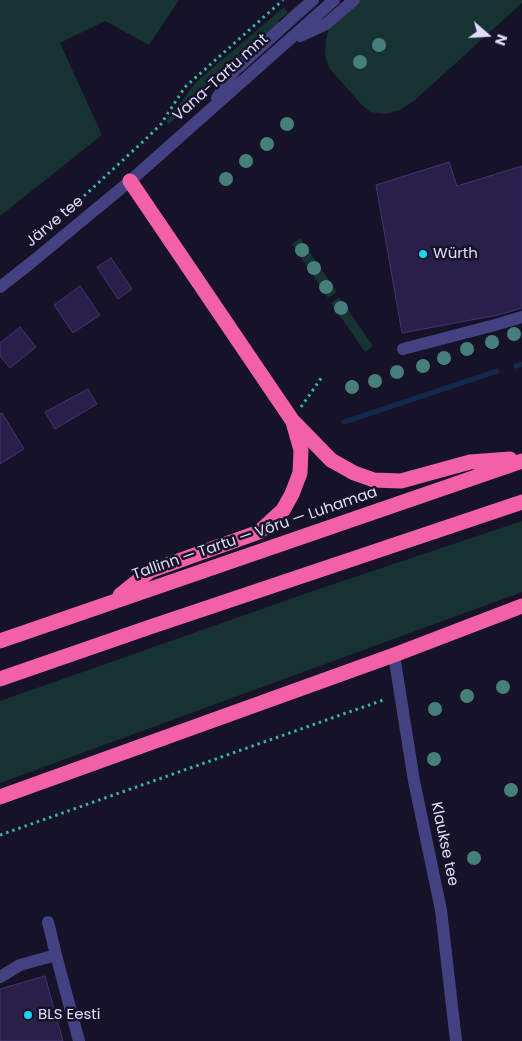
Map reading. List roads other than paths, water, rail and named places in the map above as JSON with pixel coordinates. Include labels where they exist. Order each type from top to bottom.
[{"type":"highway","points":[[130,181],[292,420],[331,460],[354,473],[374,480],[401,481],[470,462],[522,460]]},
{"type":"highway","points":[[112,601],[150,571],[259,532],[283,510],[300,473],[301,450],[292,420]]},
{"type":"highway","name":"Tallinn — Tartu — Võru — Luhamaa","points":[[0,640],[522,460]]},
{"type":"highway","points":[[0,679],[522,502]]},
{"type":"highway","points":[[0,797],[394,655],[522,606]]},
{"type":"street","points":[[207,112],[234,72],[313,0]]},
{"type":"street","name":"Vana-Tartu mnt","points":[[130,181],[334,0]]},
{"type":"street","points":[[286,42],[326,24],[354,0]]},
{"type":"street","name":"Järve tee","points":[[0,286],[130,181]]},
{"type":"street","points":[[403,348],[522,317]]},
{"type":"street","name":"Klaukse tee","points":[[394,655],[414,782],[441,910],[456,1041]]},
{"type":"street","points":[[48,922],[79,1041]]},
{"type":"street","points":[[0,977],[20,965],[56,955]]},
{"type":"waterway","points":[[516,366],[522,364]]},
{"type":"waterway","points":[[344,422],[497,371]]},
{"type":"place","name":"Würth","points":[[423,254]]},
{"type":"place","name":"BLS Eesti","points":[[28,1015]]}]
